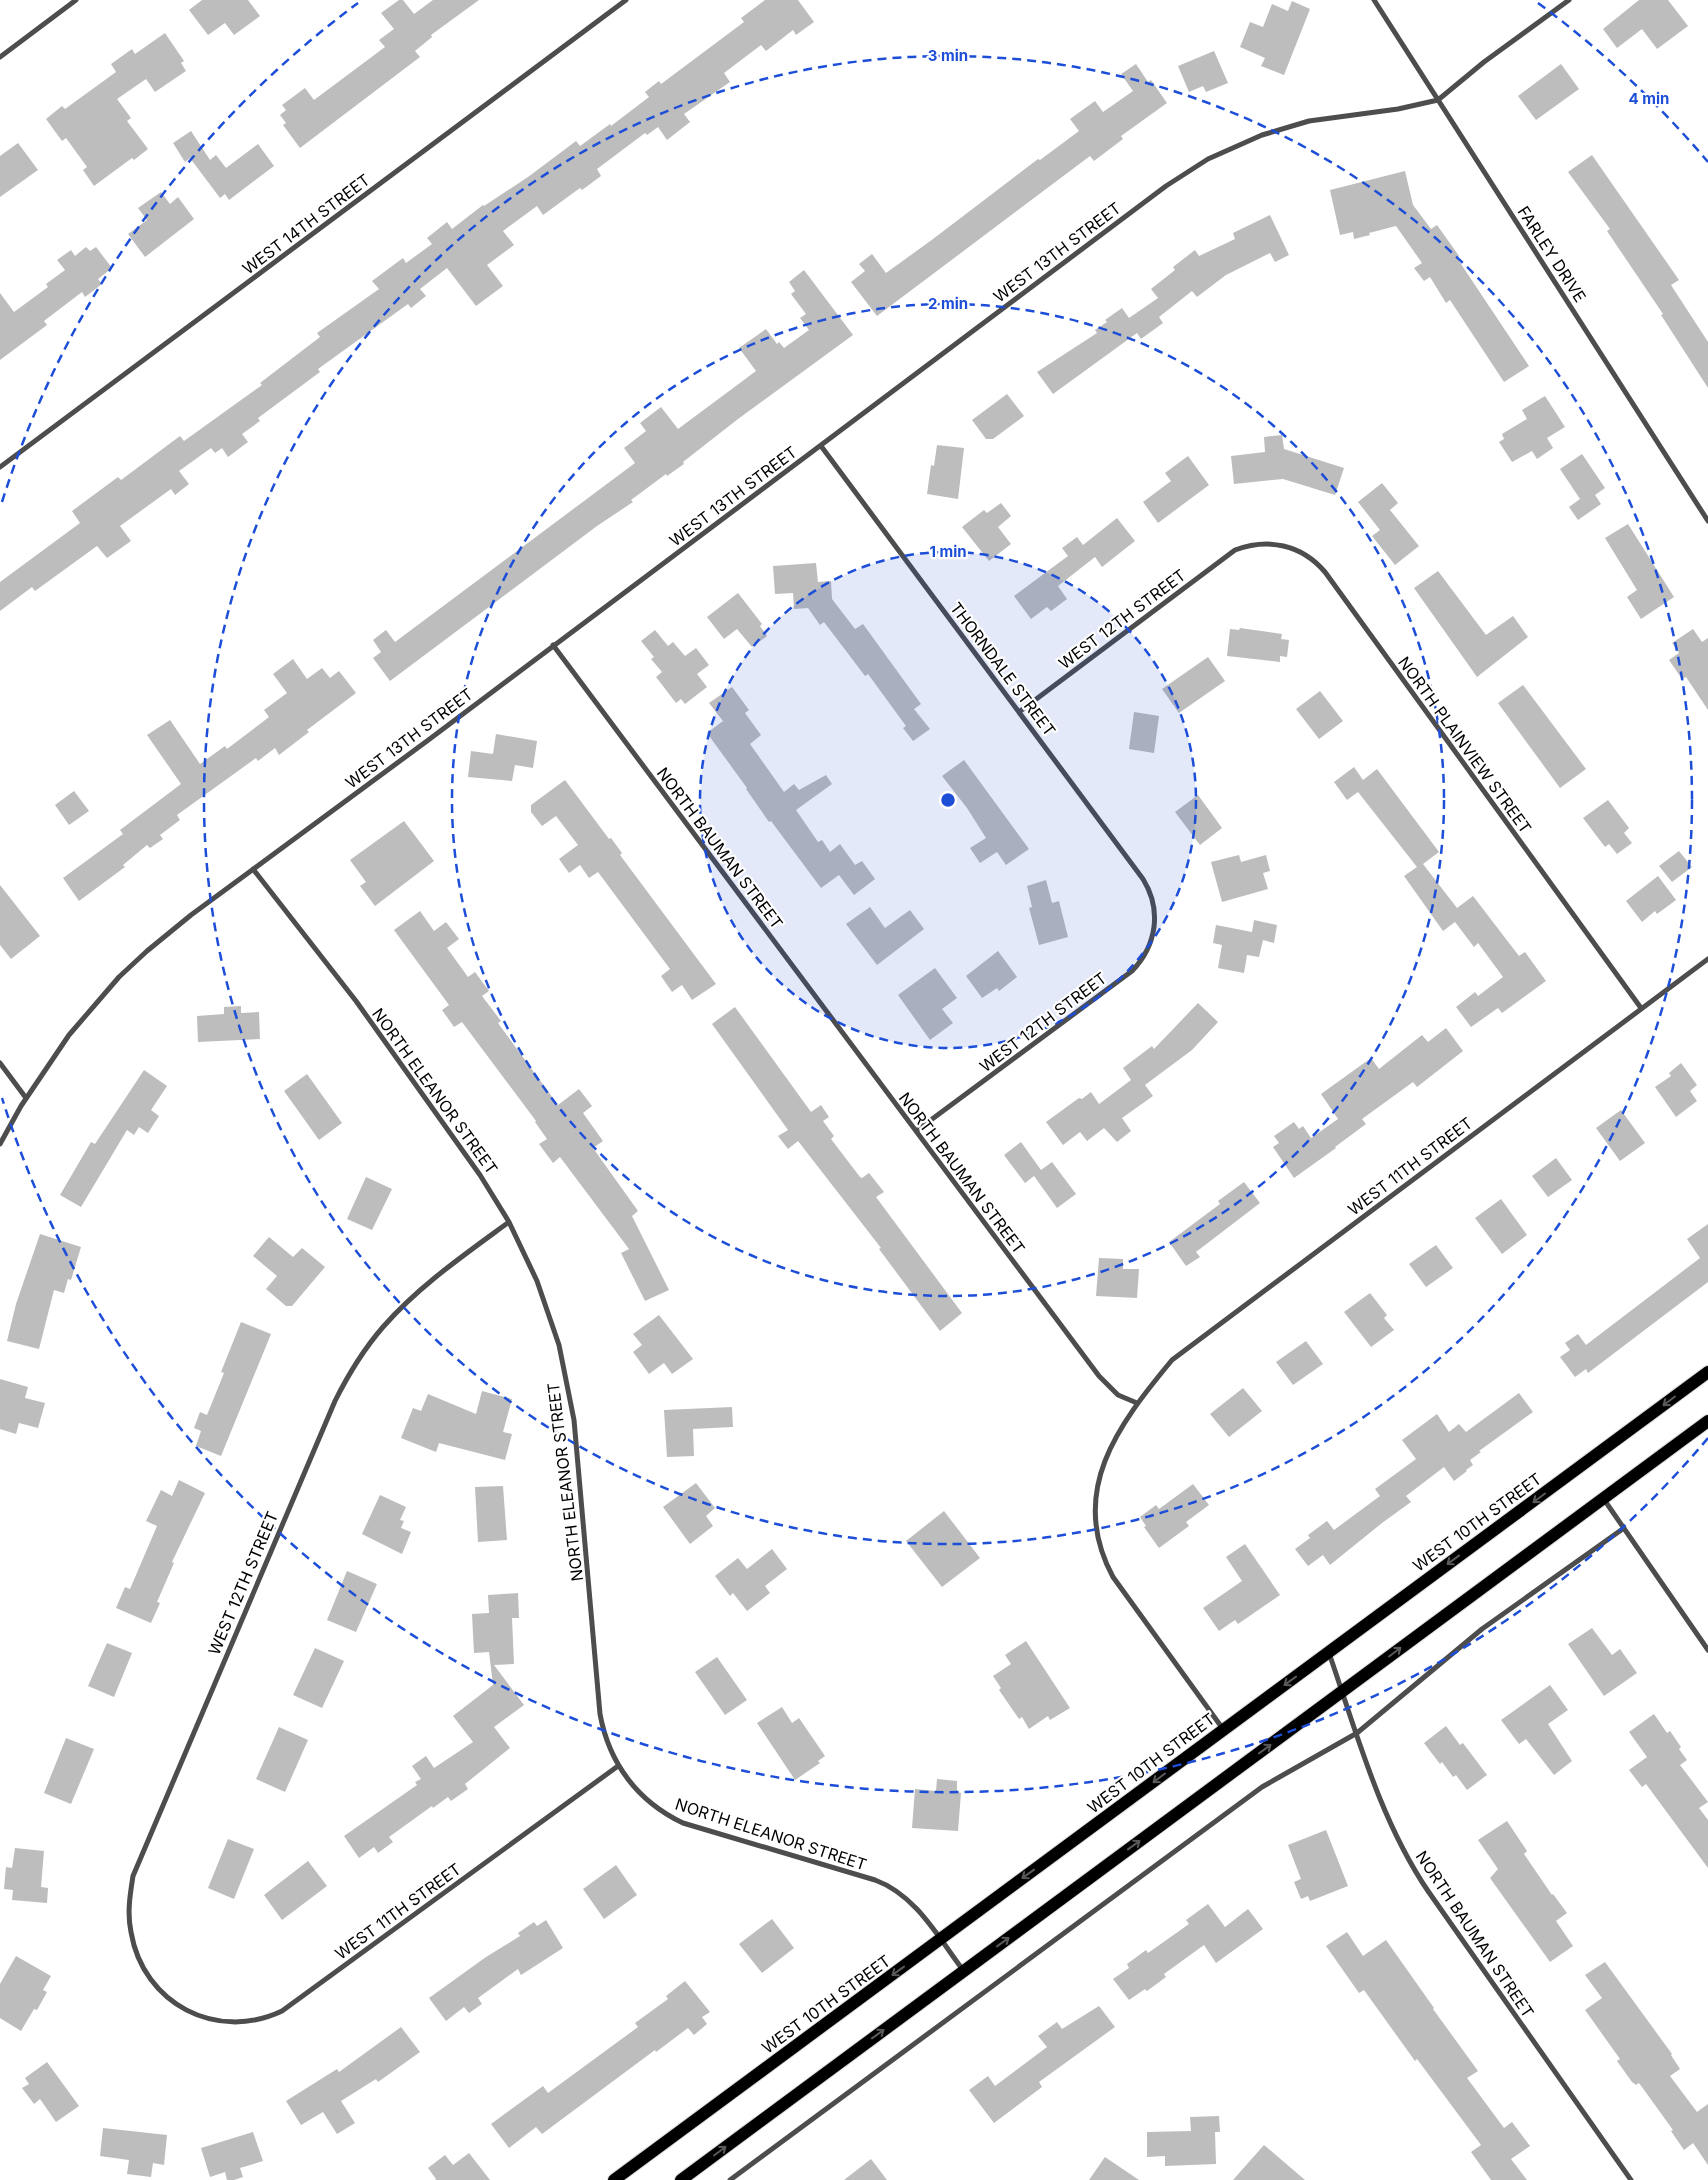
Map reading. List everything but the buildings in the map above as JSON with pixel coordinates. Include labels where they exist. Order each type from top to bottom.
[{"type":"main road","name":"WEST 10TH STREET","points":[[614,2180],[1708,1372]]},
{"type":"main road","points":[[681,2180],[1708,1421]]},
{"type":"street","points":[[0,57],[76,0]]},
{"type":"street","name":"WEST 14TH STREET","points":[[0,467],[626,0]]},
{"type":"street","name":"FARLEY DRIVE","points":[[1374,0],[1708,521]]},
{"type":"street","name":"WEST 13TH STREET","points":[[0,1144],[26,1098],[69,1035],[119,977],[176,927],[252,869],[428,741],[553,645],[1166,186],[1208,159],[1262,135],[1309,121],[1398,109],[1438,100],[1484,62],[1569,0]]},
{"type":"street","name":"THORNDALE STREET","points":[[821,446],[1143,879],[1152,897],[1155,912]]},
{"type":"street","name":"NORTH PLAINVIEW STREET","points":[[1240,548],[1275,543],[1297,549],[1318,564],[1641,1008]]},
{"type":"street","name":"WEST 12TH STREET","points":[[1019,712],[1225,557],[1240,548]]},
{"type":"street","name":"NORTH BAUMAN STREET","points":[[553,645],[1105,1383],[1118,1395],[1136,1403]]},
{"type":"street","name":"NORTH ELEANOR STREET","points":[[252,869],[356,1002],[480,1175],[526,1255],[547,1308],[559,1346],[571,1401],[600,1714],[606,1740],[618,1766],[633,1787],[645,1799],[666,1815],[682,1823],[875,1880],[896,1890],[912,1904],[964,1970]]},
{"type":"street","name":"WEST 12TH STREET","points":[[916,1132],[1132,971],[1146,954],[1151,941],[1155,912]]},
{"type":"street","name":"WEST 11TH STREET","points":[[1136,1403],[1172,1360],[1708,959]]},
{"type":"street","points":[[0,1063],[26,1098]]},
{"type":"street","name":"WEST 12TH STREET","points":[[177,2005],[156,1986],[144,1969],[131,1933],[129,1895],[133,1876],[140,1858],[326,1419],[349,1375],[383,1327],[410,1299],[440,1273],[508,1222]]},
{"type":"street","points":[[1136,1403],[1117,1433],[1097,1486],[1094,1503],[1098,1542],[1113,1577],[1224,1730]]},
{"type":"street","points":[[1603,1498],[1708,1650]]},
{"type":"street","points":[[730,2180],[1262,1787],[1357,1733],[1482,1629],[1624,1528]]},
{"type":"street","name":"NORTH BAUMAN STREET","points":[[1329,1652],[1389,1822],[1422,1882],[1631,2180]]},
{"type":"street","name":"WEST 11TH STREET","points":[[177,2005],[204,2018],[234,2022],[264,2019],[282,2012],[618,1766]]}]
